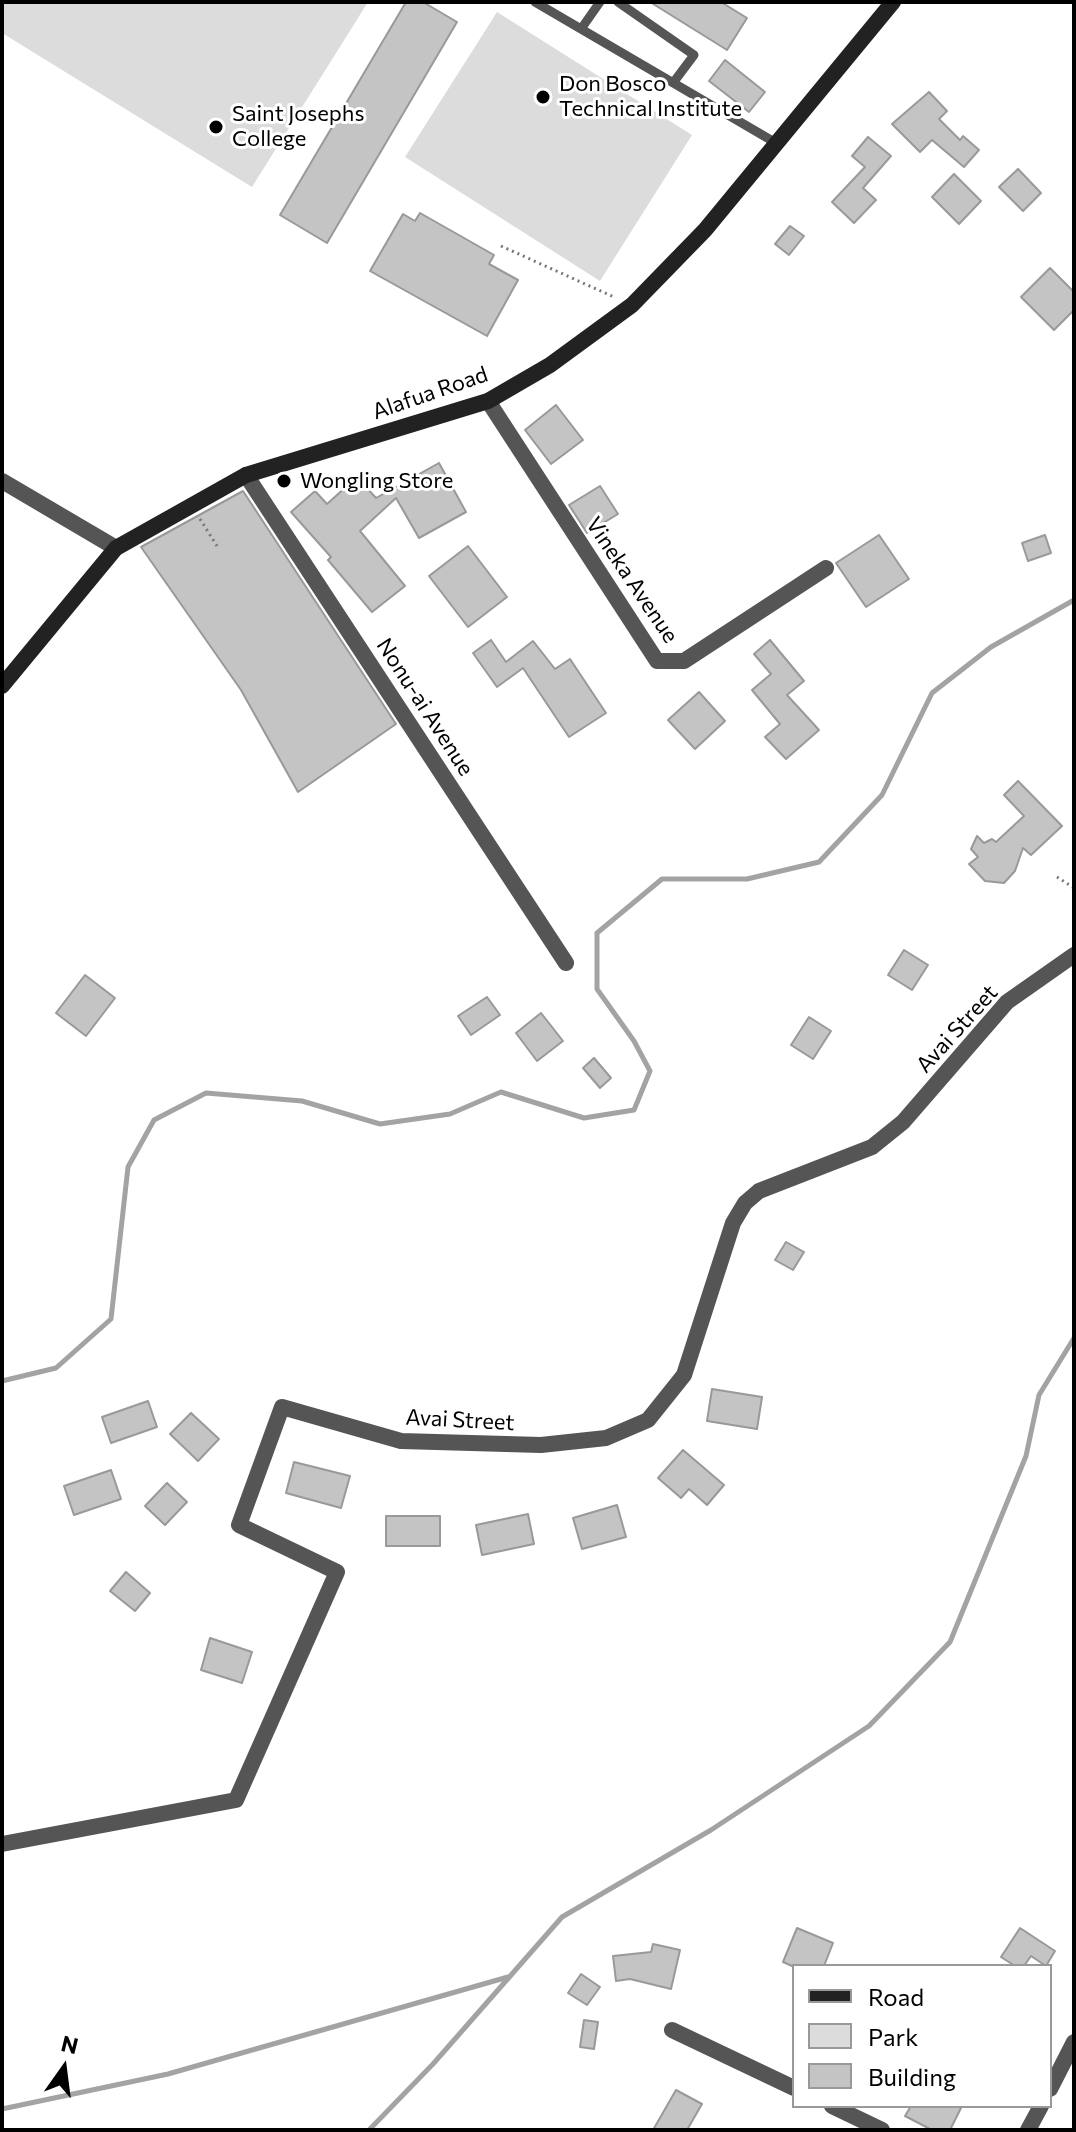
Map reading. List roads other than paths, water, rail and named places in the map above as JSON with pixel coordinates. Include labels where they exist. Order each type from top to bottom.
[{"type":"street","name":"Alafua Road","points":[[2,686],[116,548],[246,475],[488,401],[550,365],[632,305],[705,230],[893,2]]},
{"type":"street","name":"Vineka Avenue","points":[[488,401],[657,661],[684,661],[826,568]]},
{"type":"street","name":"Nonu-ai Avenue","points":[[246,475],[566,963]]},
{"type":"street","points":[[2,481],[116,548]]},
{"type":"street","name":"Avai Street","points":[[2,1844],[236,1800],[337,1572],[239,1525],[282,1407],[401,1441],[541,1445],[606,1438],[648,1420],[684,1375],[733,1223],[745,1203],[759,1191],[872,1147],[903,1122],[1007,1002],[1074,955]]},
{"type":"street","points":[[672,2030],[792,2087]]},
{"type":"street","points":[[1052,2085],[1074,2042]]},
{"type":"street","points":[[836,2108],[882,2130]]},
{"type":"street","points":[[1028,2130],[1040,2108]]},
{"type":"lane","points":[[535,2],[776,143]]},
{"type":"lane","points":[[581,29],[600,2]]},
{"type":"lane","points":[[618,2],[694,55],[673,83]]},
{"type":"waterway","points":[[2,1381],[56,1368],[111,1319],[128,1167],[154,1120],[206,1093],[302,1101],[380,1124],[450,1114],[501,1092],[584,1118],[634,1110],[650,1071],[634,1041],[597,989],[597,933],[662,879],[747,879],[819,862],[882,795],[932,693],[991,647],[1074,600]]},
{"type":"waterway","points":[[369,2130],[433,2064],[562,1917],[711,1830],[869,1726],[950,1642],[1026,1456],[1039,1395],[1074,1338]]},
{"type":"waterway","points":[[2,2109],[168,2074],[508,1977]]},
{"type":"place","name":"Don Bosco Technical Institute","points":[[543,97]]},
{"type":"place","name":"Saint Josephs College","points":[[216,127]]},
{"type":"place","name":"Wongling Store","points":[[284,481]]}]
